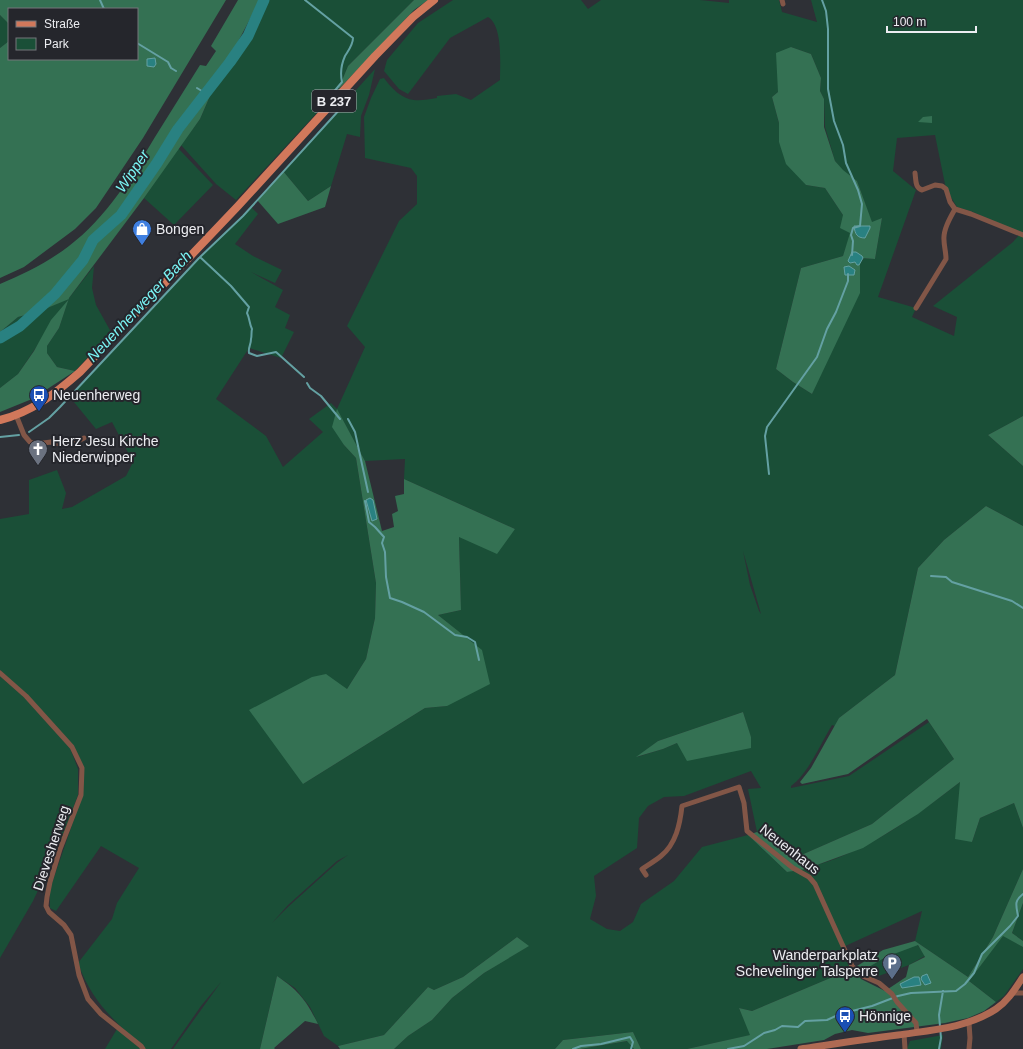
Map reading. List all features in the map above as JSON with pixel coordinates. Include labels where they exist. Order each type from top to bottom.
[{"type":"main road","name":"B 237","points":[[0,420],[16,415],[48,398],[80,372],[238,206],[375,56],[413,17],[434,0]]},
{"type":"main road","points":[[801,1049],[917,1032],[969,1022],[986,1015],[1005,1002],[1023,977]]},
{"type":"street","points":[[915,173],[916,185],[918,189],[922,190],[936,185],[942,186],[946,190],[950,202],[955,209],[971,214],[1023,236]]},
{"type":"street","points":[[916,308],[946,259],[943,238],[949,220],[955,209]]},
{"type":"street","points":[[16,415],[24,435],[30,442],[36,444],[51,442],[60,444],[84,438]]},
{"type":"street","name":"Dievesherweg","points":[[0,673],[26,696],[72,747],[82,768],[81,795],[60,849],[47,893],[46,906],[49,912],[64,925],[71,935],[79,975],[88,999],[100,1014],[143,1049]]},
{"type":"street","name":"Neuenhaus","points":[[646,875],[642,869],[662,856],[676,836],[682,806],[740,787],[748,831],[793,868],[809,877],[815,884],[852,966],[863,976],[879,983],[892,994],[897,1002],[916,1023],[917,1032]]},
{"type":"street","points":[[1013,992],[1023,993]]},
{"type":"street","points":[[969,1022],[969,1049]]},
{"type":"street","points":[[904,1034],[905,1049]]},
{"type":"green space","points":[[0,0],[226,0],[143,138],[96,208],[75,229],[24,267],[0,278],[0,48],[8,42],[8,60],[138,60],[138,8],[8,8],[8,23],[0,15]]},
{"type":"green space","points":[[238,0],[260,0],[213,89],[200,119],[144,198],[69,299],[40,311],[18,317],[0,332],[0,284],[27,272],[53,257],[69,246],[95,223],[117,196],[137,167],[200,65],[206,66],[216,51],[211,46]]},
{"type":"green space","points":[[268,0],[414,0],[348,66],[338,90],[236,200],[216,184],[181,145],[200,119],[213,89],[230,66],[241,55]]},
{"type":"green space","points":[[414,0],[428,0],[414,10],[338,90],[348,66]]},
{"type":"green space","points":[[453,0],[581,0],[588,9],[601,0],[700,0],[729,3],[729,0],[779,0],[782,12],[817,22],[811,0],[1023,0],[1023,234],[973,212],[957,207],[946,189],[935,135],[897,138],[893,171],[916,190],[878,297],[916,308],[912,317],[954,336],[957,317],[933,306],[1013,242],[1020,234],[1023,235],[1023,416],[988,435],[1023,466],[1023,526],[986,506],[944,540],[918,568],[895,675],[839,718],[835,726],[832,725],[809,766],[791,786],[791,788],[849,776],[929,722],[954,759],[872,824],[799,856],[777,838],[757,832],[748,789],[761,788],[751,771],[684,796],[664,797],[648,806],[639,818],[637,848],[594,876],[596,896],[590,919],[607,929],[620,931],[633,922],[641,904],[674,881],[702,847],[748,835],[787,872],[812,867],[835,859],[879,838],[900,825],[960,782],[972,842],[980,818],[1014,803],[1023,828],[1023,869],[993,937],[968,977],[915,941],[922,911],[843,947],[854,968],[752,1011],[739,1008],[751,1035],[687,1049],[641,1049],[633,1032],[563,1040],[555,1049],[394,1049],[408,1036],[432,1020],[452,998],[484,973],[528,946],[517,937],[463,977],[434,990],[428,987],[384,1035],[338,1046],[324,1036],[310,1007],[295,988],[277,976],[260,1049],[173,1049],[221,982],[201,1006],[171,1049],[145,1049],[106,1011],[90,990],[78,963],[112,919],[117,903],[139,868],[101,846],[56,911],[50,908],[50,889],[82,796],[83,768],[74,746],[27,695],[0,670],[0,519],[29,514],[29,480],[57,470],[66,493],[62,509],[72,507],[126,476],[133,462],[112,422],[96,429],[69,396],[199,258],[251,207],[258,214],[235,244],[253,256],[282,270],[275,283],[251,272],[283,290],[275,307],[290,315],[285,328],[294,332],[281,358],[249,348],[216,399],[266,436],[283,467],[323,432],[309,419],[331,403],[337,409],[365,347],[347,326],[399,221],[417,204],[417,176],[411,168],[365,158],[364,117],[380,79],[384,78],[393,89],[405,98],[417,100],[426,100],[437,98],[437,96],[456,94],[471,100],[500,80],[500,46],[496,28],[488,17],[450,38],[408,94],[399,89],[384,71],[387,60],[418,23]],"holes":[[[791,47],[811,54],[821,78],[820,91],[824,99],[825,127],[835,161],[843,171],[857,181],[872,223],[882,218],[875,259],[859,258],[812,394],[776,369],[801,268],[843,256],[851,233],[843,215],[825,188],[806,185],[779,142],[779,123],[772,97],[778,92]],[[337,410],[365,461],[405,459],[404,479],[515,529],[459,536],[461,610],[438,615],[481,650],[447,706],[425,708],[303,784],[347,689],[366,659],[375,618],[376,583],[356,458],[344,445]],[[743,551],[761,614],[750,585]],[[743,712],[751,738],[677,743],[637,757],[658,741]],[[348,855],[338,862],[272,923],[288,905],[337,861]]]},
{"type":"green space","points":[[0,15],[8,23],[8,42],[0,48]]},
{"type":"green space","points":[[791,47],[811,54],[821,78],[820,91],[824,99],[824,127],[835,161],[843,170],[857,181],[872,222],[882,218],[875,259],[860,258],[860,293],[812,394],[776,369],[801,268],[843,256],[850,233],[840,228],[843,215],[825,188],[806,185],[786,164],[779,142],[779,123],[772,97],[778,92],[776,53]]},
{"type":"green space","points":[[375,69],[369,95],[361,116],[360,137],[347,134],[331,186],[308,201],[283,171]]},
{"type":"green space","points":[[932,116],[932,123],[918,122],[923,117]]},
{"type":"green space","points":[[178,148],[213,185],[174,225],[144,198]]},
{"type":"green space","points":[[283,171],[308,201],[331,186],[325,207],[278,224],[257,200]]},
{"type":"green space","points":[[94,266],[92,288],[96,305],[111,332],[75,371],[57,367],[47,353],[47,346],[59,328],[68,300],[18,374],[0,388],[0,332],[18,317],[40,311],[69,298]]},
{"type":"green space","points":[[68,300],[59,328],[47,346],[47,353],[57,367],[75,371],[32,399],[0,412],[0,388],[18,374],[34,351],[51,320]]},
{"type":"green space","points":[[337,409],[365,461],[382,531],[394,527],[392,514],[398,511],[395,496],[404,494],[404,479],[515,529],[497,554],[459,537],[461,610],[438,615],[482,650],[490,684],[447,706],[425,708],[303,784],[249,710],[312,677],[326,674],[347,689],[366,659],[375,618],[376,583],[356,458],[344,445],[332,427]]},
{"type":"green space","points":[[1023,416],[1023,466],[988,435]]},
{"type":"green space","points":[[986,506],[1023,526],[1023,828],[1014,803],[980,818],[972,842],[955,839],[960,782],[918,814],[863,848],[806,869],[787,872],[748,835],[757,832],[777,838],[799,856],[872,824],[954,759],[927,719],[848,774],[802,784],[800,782],[811,768],[839,718],[895,675],[918,568],[944,540]]},
{"type":"green space","points":[[0,676],[24,697],[70,748],[78,769],[78,795],[58,848],[33,901],[0,958]]},
{"type":"green space","points":[[743,712],[751,737],[751,748],[687,761],[677,743],[636,757],[658,741]]},
{"type":"green space","points":[[1023,869],[1023,903],[1012,933],[1023,941],[1023,947],[1003,936],[969,981],[996,1002],[984,1011],[968,1018],[945,1023],[868,1033],[852,1030],[835,1034],[824,1040],[767,1049],[687,1049],[750,1035],[739,1008],[752,1011],[854,968],[861,979],[885,991],[906,977],[909,965],[925,957],[918,945],[886,957],[862,971],[857,966],[883,950],[915,941],[968,977],[993,937]]},
{"type":"green space","points":[[1023,903],[1023,941],[1012,933]]},
{"type":"green space","points":[[1003,935],[1023,947],[1023,969],[1004,996],[996,1002],[969,981]]},
{"type":"green space","points":[[517,937],[529,946],[484,973],[452,998],[432,1020],[408,1036],[394,1049],[340,1049],[338,1046],[384,1035],[428,987],[434,990],[463,977]]},
{"type":"green space","points":[[917,944],[925,956],[909,965],[873,978],[864,974],[862,971],[886,957]]},
{"type":"green space","points":[[277,976],[296,991],[310,1008],[318,1024],[305,1021],[274,1048],[275,1049],[260,1049]]},
{"type":"green space","points":[[117,1029],[141,1049],[105,1049]]},
{"type":"green space","points":[[633,1032],[641,1049],[634,1049],[627,1041],[580,1049],[555,1049],[563,1040]]},
{"type":"green space","points":[[943,1035],[941,1049],[907,1049],[910,1041]]},
{"type":"green space","points":[[628,1041],[634,1049],[580,1049]]},
{"type":"water","points":[[155,58],[156,64],[154,67],[147,66],[147,59]]},
{"type":"water","points":[[854,226],[870,226],[865,238],[857,235]]},
{"type":"water","points":[[852,252],[856,252],[862,256],[863,258],[859,265],[855,262],[850,263],[848,261]]},
{"type":"water","points":[[849,266],[855,270],[854,275],[845,275],[844,267]]},
{"type":"water","points":[[370,498],[373,500],[377,519],[372,521],[366,500]]},
{"type":"water","points":[[927,974],[931,983],[925,985],[921,979],[922,976]]},
{"type":"water","points":[[914,977],[919,977],[921,985],[902,988],[900,984]]},
{"type":"waterway","points":[[100,0],[104,8]]},
{"type":"waterway","name":"Wipper","points":[[0,338],[20,326],[55,294],[83,260],[93,240],[121,215],[157,163],[178,129],[230,62],[248,36],[264,0]]},
{"type":"waterway","name":"Neuenherweger Bach","points":[[305,0],[353,38],[343,63],[341,72],[342,82],[332,94]]},
{"type":"waterway","points":[[822,0],[826,11],[828,29],[828,89],[834,121],[843,145],[846,163],[858,190],[862,204],[860,226],[853,228],[851,235],[853,241],[852,255]]},
{"type":"waterway","points":[[138,44],[168,62],[171,68],[176,71]]},
{"type":"waterway","points":[[197,88],[205,93]]},
{"type":"waterway","name":"Neuenherweger Bach","points":[[29,432],[49,418],[60,407],[199,258],[243,216],[341,108],[341,104]]},
{"type":"waterway","points":[[200,257],[231,286],[249,307],[247,313],[252,329],[249,353],[257,356],[276,352],[304,377]]},
{"type":"waterway","points":[[769,474],[765,436],[767,427],[817,357],[827,329],[836,312],[848,281],[848,274]]},
{"type":"waterway","points":[[307,383],[310,388],[321,396],[340,419]]},
{"type":"waterway","points":[[348,419],[355,432],[368,492]]},
{"type":"waterway","name":"Neuenherweger Bach","points":[[0,437],[19,435]]},
{"type":"waterway","points":[[365,501],[369,522],[384,537],[382,543],[385,552],[386,577],[390,598],[424,612],[455,635],[467,637],[475,642],[479,660]]},
{"type":"waterway","points":[[931,576],[946,577],[952,582],[1012,601],[1023,608]]},
{"type":"waterway","name":"Hönnige","points":[[728,1049],[744,1046],[764,1033],[782,1026],[798,1027],[805,1021],[827,1020],[840,1014],[872,1006],[898,996],[911,993],[956,991],[965,984],[974,973],[982,954],[1018,916],[1016,904],[1018,899],[1023,894]]},
{"type":"waterway","points":[[939,1049],[941,1038],[939,1015],[943,991]]},
{"type":"waterway","name":"Hönnige","points":[[573,1049],[581,1046],[601,1044],[630,1037],[633,1042],[631,1049]]},
{"type":"place","name":"Bongen","points":[[142,246]]},
{"type":"place","name":"Neuenherweg","points":[[39,412]]},
{"type":"place","name":"Herz Jesu Kirche Niederwipper","points":[[38,466]]},
{"type":"place","name":"Wanderparkplatz Schevelinger Talsperre","points":[[892,980]]},
{"type":"place","name":"Hönnige","points":[[845,1033]]}]
